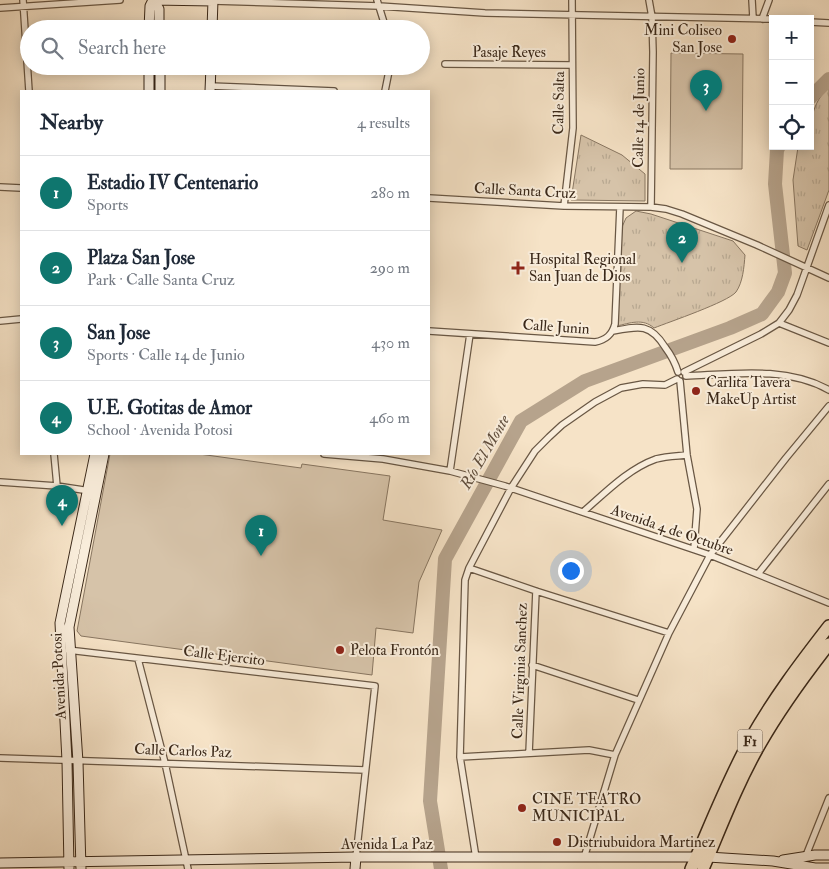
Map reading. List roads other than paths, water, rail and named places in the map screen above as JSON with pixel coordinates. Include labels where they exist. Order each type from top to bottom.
[{"type":"highway","name":"F1","points":[[691,869],[750,740],[777,696],[829,626]]},
{"type":"highway","name":"F1","points":[[703,869],[735,794],[759,745],[785,703],[829,644]]},
{"type":"street","points":[[0,8],[23,3],[120,0]]},
{"type":"street","points":[[152,0],[378,3],[485,13],[769,20]]},
{"type":"street","points":[[150,20],[152,0]]},
{"type":"street","points":[[152,0],[159,9],[159,20]]},
{"type":"street","points":[[212,20],[213,0]]},
{"type":"street","name":"Calle Salta","points":[[564,206],[573,128],[572,0]]},
{"type":"street","points":[[644,0],[649,3]]},
{"type":"street","points":[[752,0],[753,18]]},
{"type":"street","points":[[762,19],[769,0]]},
{"type":"street","points":[[23,3],[24,20]]},
{"type":"street","points":[[378,3],[383,20]]},
{"type":"street","name":"Calle 14 de Junio","points":[[649,3],[652,17],[652,207]]},
{"type":"street","points":[[814,22],[829,23]]},
{"type":"street","name":"Pasaje Reyes","points":[[445,64],[572,65]]},
{"type":"street","points":[[28,75],[29,90]]},
{"type":"street","points":[[149,75],[149,90]]},
{"type":"street","points":[[160,75],[160,90]]},
{"type":"street","points":[[210,75],[210,89],[272,90]]},
{"type":"street","points":[[385,90],[388,75]]},
{"type":"street","points":[[0,187],[20,188]]},
{"type":"street","name":"Calle Santa Cruz","points":[[430,198],[564,206],[652,207]]},
{"type":"street","points":[[683,373],[761,334],[779,322],[789,310],[797,295],[829,205]]},
{"type":"street","points":[[476,858],[460,757],[464,580],[469,568],[508,487],[535,450],[548,437],[600,399],[621,388],[632,385],[665,384],[684,380],[683,373],[656,333],[642,328],[613,331],[615,324],[620,207]]},
{"type":"street","points":[[652,207],[682,214],[797,262],[829,278]]},
{"type":"street","points":[[0,321],[20,319]]},
{"type":"street","points":[[779,322],[829,343]]},
{"type":"street","name":"Calle Junin","points":[[430,332],[595,342],[607,338],[613,331]]},
{"type":"street","points":[[450,471],[470,334]]},
{"type":"street","points":[[694,549],[697,510],[687,455],[679,380],[676,374],[768,373],[809,381],[829,390]]},
{"type":"street","points":[[584,858],[615,755],[668,633],[710,555],[829,406]]},
{"type":"street","points":[[54,455],[57,486]]},
{"type":"street","name":"Avenida Potosi","points":[[81,865],[78,762],[69,627],[92,491],[95,455]]},
{"type":"street","name":"Avenida Potosi","points":[[69,866],[67,761],[60,624],[92,491],[104,455]]},
{"type":"street","name":"Avenida 4 de Octubre","points":[[344,455],[384,457],[450,471],[508,487],[694,549],[829,604]]},
{"type":"street","points":[[583,512],[626,476],[650,462],[687,455]]},
{"type":"street","points":[[0,482],[57,486],[92,491]]},
{"type":"street","points":[[758,574],[829,484]]},
{"type":"street","points":[[469,568],[668,633]]},
{"type":"street","name":"Calle Virginia Sanchez","points":[[529,753],[536,591]]},
{"type":"street","name":"Calle Ejercito","points":[[60,649],[375,686],[365,770]]},
{"type":"street","points":[[138,659],[165,763],[188,865]]},
{"type":"street","points":[[532,665],[638,700]]},
{"type":"street","points":[[460,757],[589,750],[615,755]]},
{"type":"street","name":"Calle Carlos Paz","points":[[0,758],[365,770]]},
{"type":"street","points":[[355,869],[365,770]]},
{"type":"street","points":[[801,868],[829,798]]},
{"type":"street","name":"Avenida La Paz","points":[[773,862],[806,856],[829,855]]},
{"type":"street","name":"Avenida La Paz","points":[[0,863],[69,866],[188,865],[356,857],[708,858],[773,862],[801,868],[829,868]]},
{"type":"waterway","name":"Río El Monte","points":[[814,94],[829,79]]},
{"type":"waterway","name":"Río El Monte","points":[[441,869],[430,801],[445,559],[521,421],[585,381],[730,328],[762,314],[778,292],[785,273],[775,184],[777,150]]},
{"type":"place","name":"Mini Coliseo San Jose","points":[[732,39]]},
{"type":"place","name":"San Jose","points":[[706,111]]},
{"type":"place","name":"Plaza San Jose","points":[[682,263]]},
{"type":"place","name":"Hospital Regional San Juan de Dios","points":[[518,268]]},
{"type":"place","name":"Carlita Tavera MakeUp Artist","points":[[696,391]]},
{"type":"place","name":"U.E. Gotitas de Amor","points":[[62,526]]},
{"type":"place","name":"Estadio IV Centenario","points":[[261,556]]},
{"type":"place","name":"Pelota Frontón","points":[[340,650]]},
{"type":"place","name":"CINE TEATRO MUNICIPAL","points":[[522,808]]},
{"type":"place","name":"Distriubuidora Martinez","points":[[557,842]]}]
